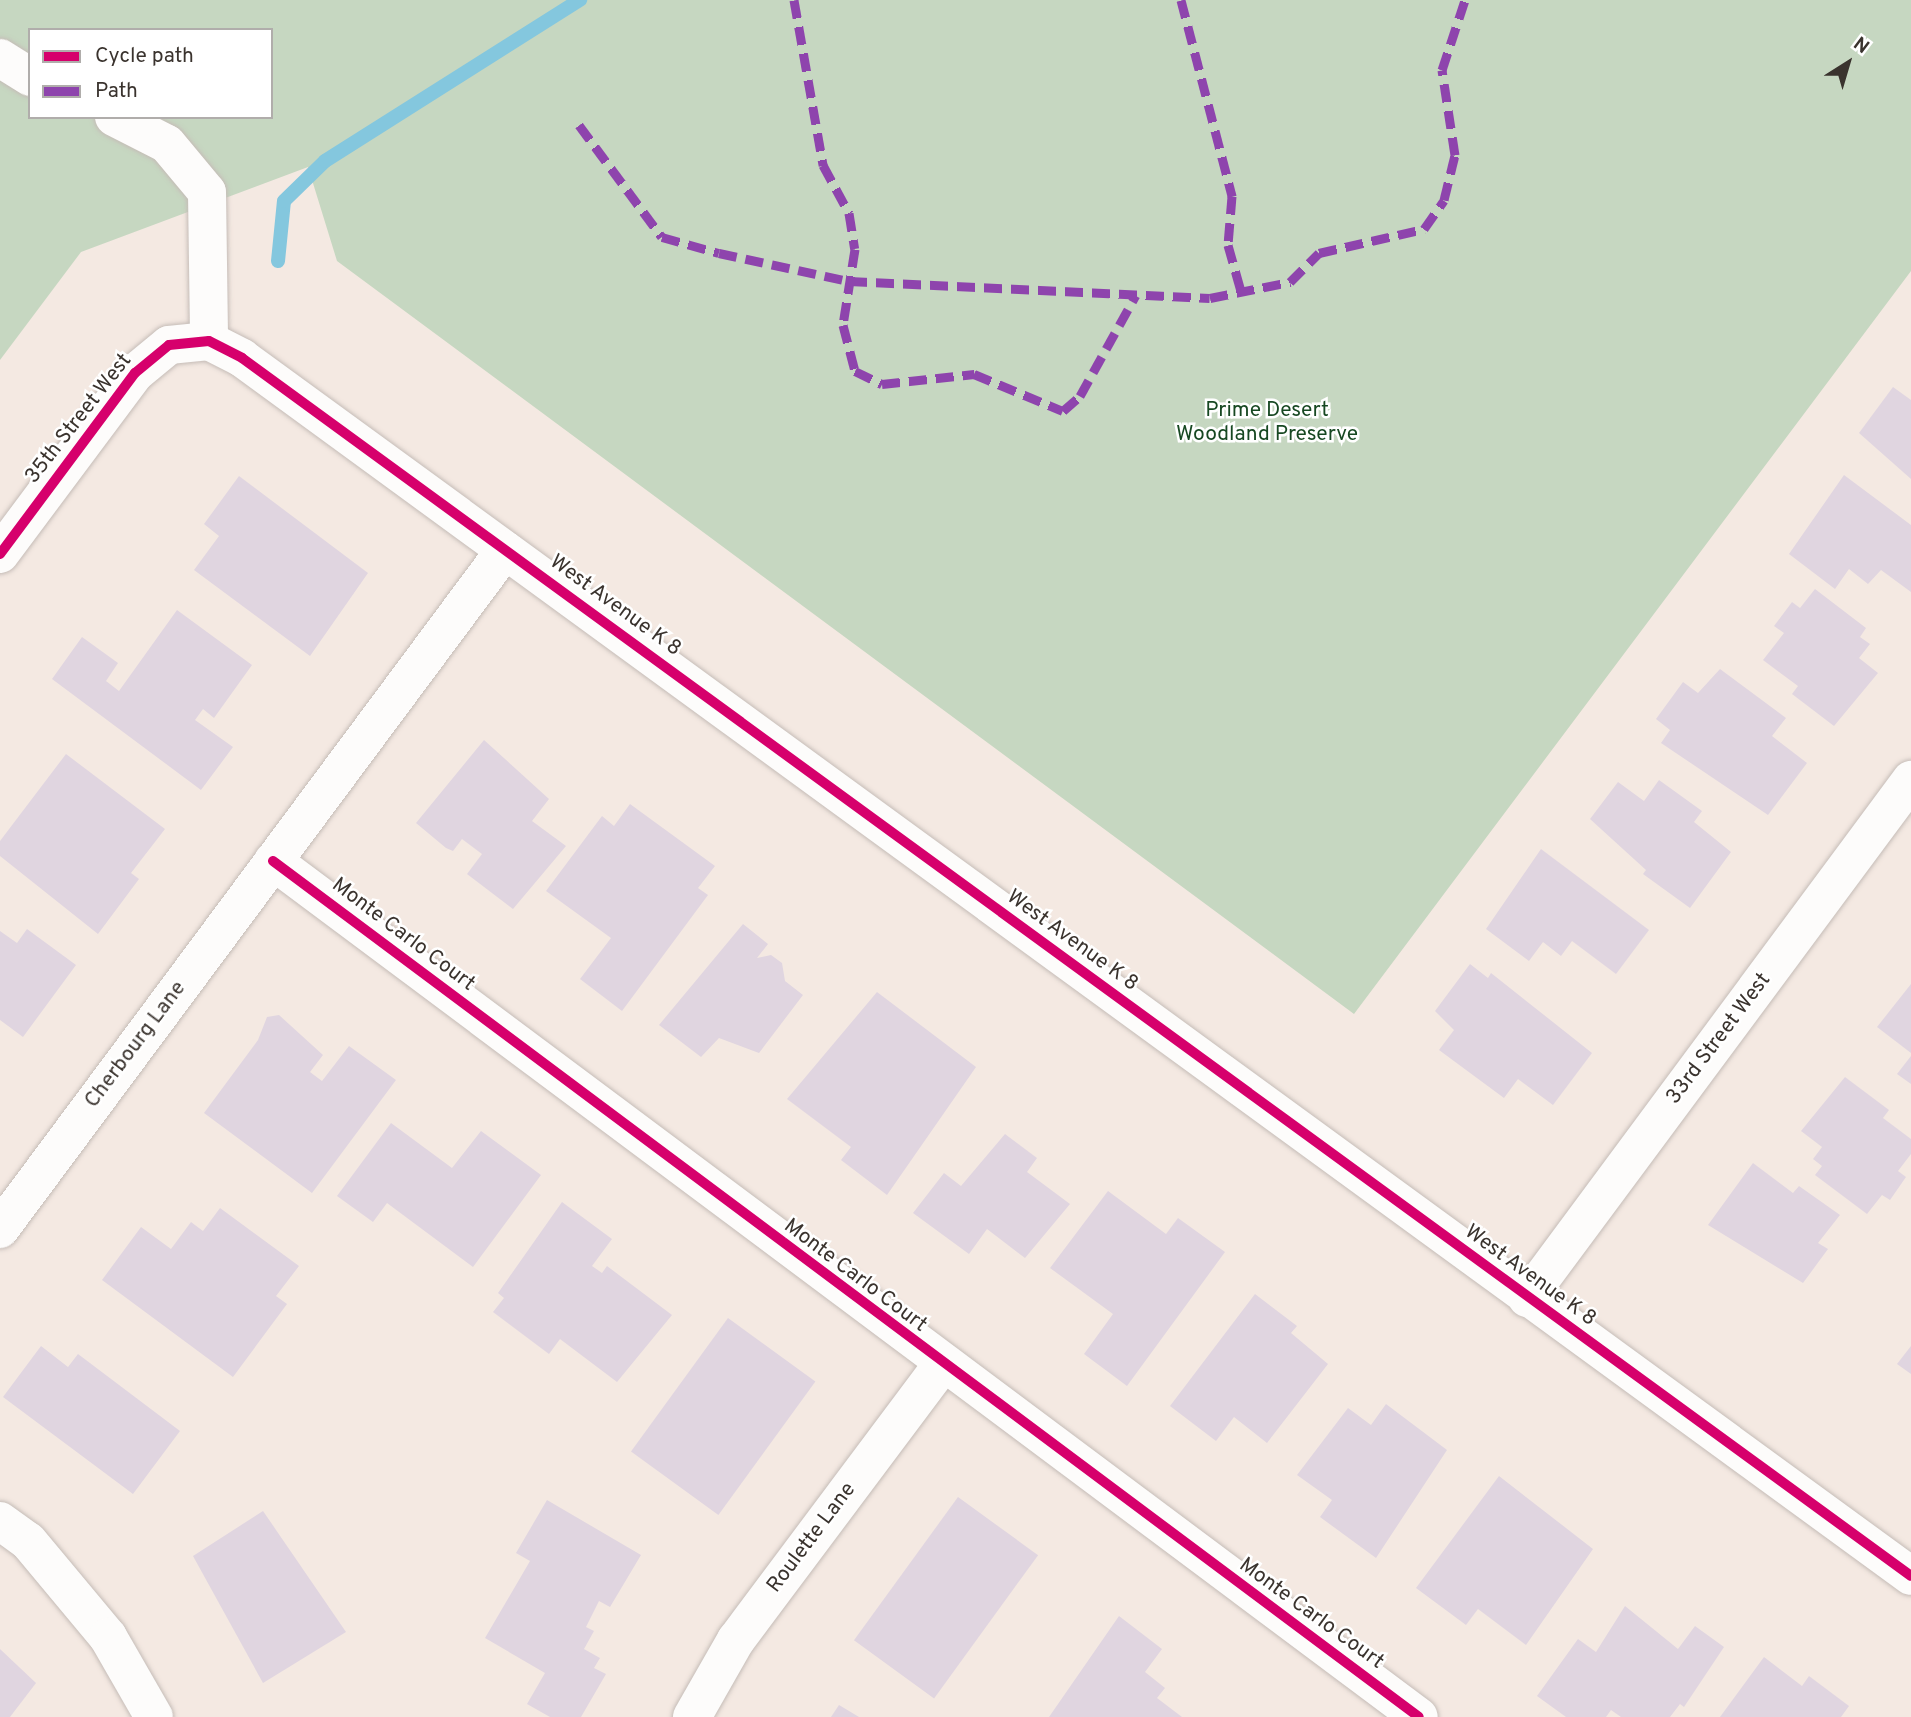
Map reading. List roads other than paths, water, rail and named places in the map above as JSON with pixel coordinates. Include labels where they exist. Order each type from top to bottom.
[{"type":"street","points":[[0,58],[28,76]]},
{"type":"street","points":[[118,119],[167,144],[208,191],[209,341]]},
{"type":"street","name":"West Avenue K 8","points":[[209,341],[242,358],[1911,1576]]},
{"type":"street","name":"35th Street West","points":[[0,554],[135,373],[169,345],[209,341]]},
{"type":"street","name":"Cherbourg Lane","points":[[0,1229],[505,550]]},
{"type":"street","name":"33rd Street West","points":[[1527,1298],[1911,780]]},
{"type":"street","name":"Monte Carlo Court","points":[[273,861],[942,1365],[1419,1717]]},
{"type":"street","name":"Roulette Lane","points":[[692,1717],[736,1640],[942,1365]]},
{"type":"street","points":[[0,1521],[28,1541],[108,1637],[154,1717]]},
{"type":"waterway","points":[[278,261],[284,201],[325,161],[580,0]]},
{"type":"park label","name":"Prime Desert Woodland Preserve","points":[[1267,423]]}]
